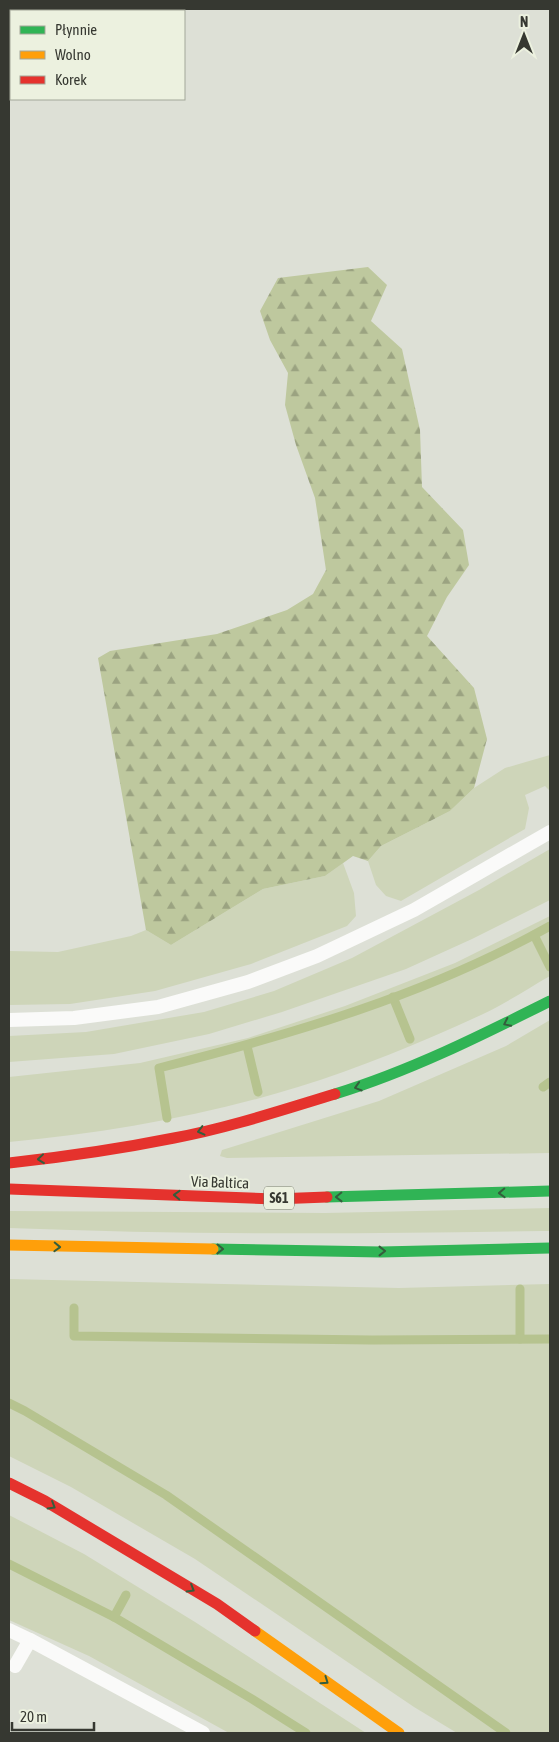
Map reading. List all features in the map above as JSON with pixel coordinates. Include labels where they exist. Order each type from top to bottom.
[{"type":"highway","points":[[9,1163],[82,1155],[176,1138],[273,1113],[368,1084],[463,1044],[550,1001]]},
{"type":"highway","name":"Via Baltica","points":[[9,1189],[276,1198],[550,1191]]},
{"type":"highway","points":[[9,1245],[381,1252],[550,1248]]},
{"type":"highway","points":[[9,1483],[45,1501],[217,1604],[399,1733]]},
{"type":"lane","points":[[9,1020],[74,1018],[158,1006],[248,982],[317,956],[414,910],[550,832]]},
{"type":"lane","points":[[9,1630],[30,1640],[183,1729],[203,1733]]},
{"type":"lane","points":[[15,1666],[30,1640]]},
{"type":"green space","points":[[368,267],[387,285],[371,321],[402,349],[420,430],[422,487],[463,530],[469,565],[447,597],[427,636],[474,688],[487,739],[474,788],[450,811],[381,846],[368,861],[353,856],[325,876],[263,889],[171,945],[146,930],[98,658],[110,651],[217,634],[287,610],[313,594],[326,570],[315,498],[296,445],[285,405],[288,373],[270,340],[260,311],[278,278]]},
{"type":"green space","points":[[550,755],[550,791],[545,786],[525,795],[529,808],[525,829],[401,901],[386,896],[376,885],[368,861],[381,846],[450,811],[474,788],[505,768]]},
{"type":"green space","points":[[550,849],[550,900],[406,969],[282,1012],[209,1034],[114,1054],[9,1062],[9,1036],[86,1032],[204,1012],[274,991],[352,958],[479,890]]},
{"type":"green space","points":[[343,863],[354,893],[356,916],[347,926],[251,964],[155,991],[70,1004],[9,1005],[9,951],[58,952],[131,936],[146,930],[171,945],[263,889],[325,876]]},
{"type":"green space","points":[[550,916],[550,976],[490,1011],[414,1045],[321,1080],[227,1107],[155,1122],[82,1134],[9,1142],[9,1077],[140,1063],[248,1038],[345,1006],[455,963]]},
{"type":"green space","points":[[550,1020],[550,1153],[227,1158],[220,1156],[222,1150],[379,1101],[506,1046]]},
{"type":"green space","points":[[550,1208],[550,1231],[276,1233],[142,1232],[9,1228],[9,1211],[325,1213]]},
{"type":"green space","points":[[9,1279],[399,1288],[550,1284],[550,1733],[457,1733],[414,1707],[195,1559],[71,1487],[9,1456]]},
{"type":"green space","points":[[9,1515],[84,1554],[195,1622],[366,1733],[229,1733],[89,1656],[9,1620]]},
{"type":"waterway","points":[[167,1118],[159,1068],[260,1041],[359,1010],[457,972],[550,926]]},
{"type":"waterway","points":[[534,935],[550,967]]},
{"type":"waterway","points":[[393,997],[410,1039]]},
{"type":"waterway","points":[[247,1046],[258,1092]]},
{"type":"waterway","points":[[543,1087],[550,1082]]},
{"type":"waterway","points":[[520,1289],[520,1339]]},
{"type":"waterway","points":[[74,1308],[74,1336],[372,1340],[550,1339]]},
{"type":"waterway","points":[[9,1403],[166,1495],[506,1733]]},
{"type":"waterway","points":[[9,1564],[114,1617],[306,1733]]},
{"type":"waterway","points":[[114,1617],[126,1595]]},
{"type":"traffic: fast","points":[[335,1094],[418,1064],[550,1001]]},
{"type":"traffic: fast","points":[[327,1197],[550,1191]]},
{"type":"traffic: fast","points":[[213,1249],[381,1252],[550,1248]]},
{"type":"traffic: slow","points":[[9,1245],[213,1249]]},
{"type":"traffic: slow","points":[[255,1631],[399,1733]]},
{"type":"traffic: jam","points":[[9,1163],[112,1149],[194,1134],[335,1094]]},
{"type":"traffic: jam","points":[[9,1189],[275,1199],[327,1197]]},
{"type":"traffic: jam","points":[[9,1483],[45,1501],[217,1604],[255,1631]]}]
